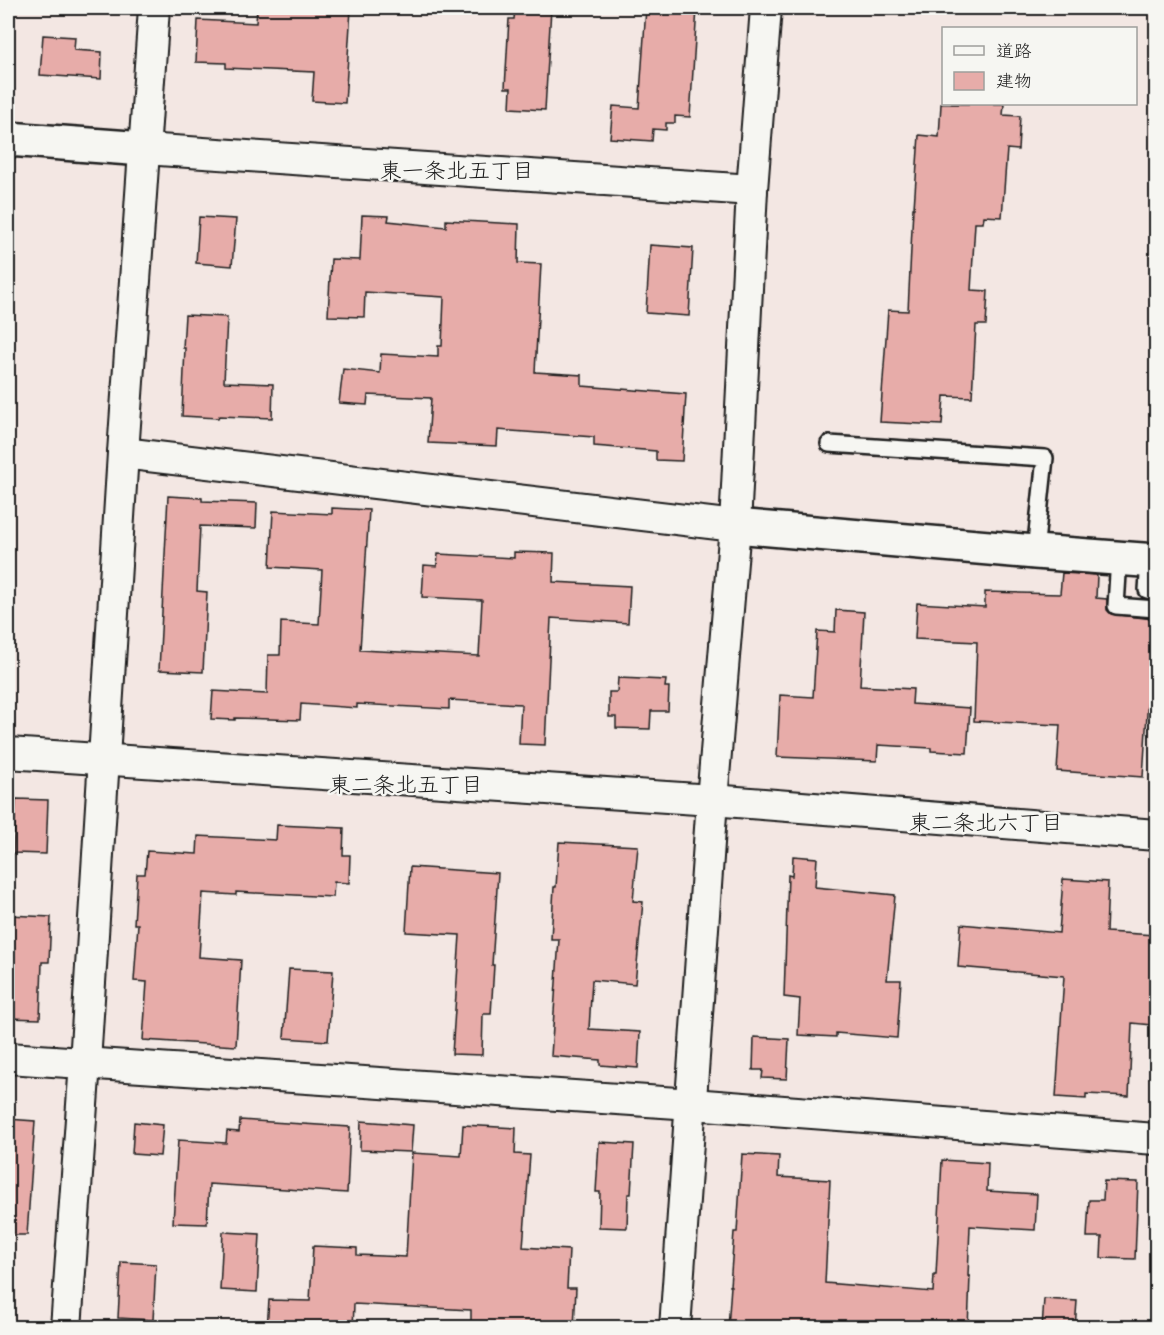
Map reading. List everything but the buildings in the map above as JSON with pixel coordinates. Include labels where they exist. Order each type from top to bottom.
[{"type":"street","points":[[66,1328],[154,8]]},
{"type":"street","points":[[675,1328],[712,800],[735,526],[752,190],[766,8]]},
{"type":"street","points":[[8,139],[752,190]]},
{"type":"street","points":[[123,453],[735,526],[1035,552],[1145,568]]},
{"type":"street","points":[[8,753],[712,800],[1156,835]]},
{"type":"street","points":[[8,1058],[692,1104],[1156,1139]]},
{"type":"lane","points":[[829,444],[1045,458],[1035,552]]},
{"type":"lane","points":[[1145,568],[1116,606],[1156,609]]},
{"type":"district","name":"東一条北五丁目","points":[[457,172]]},
{"type":"district","name":"東二条北五丁目","points":[[406,786]]},
{"type":"district","name":"東二条北六丁目","points":[[986,824]]}]
